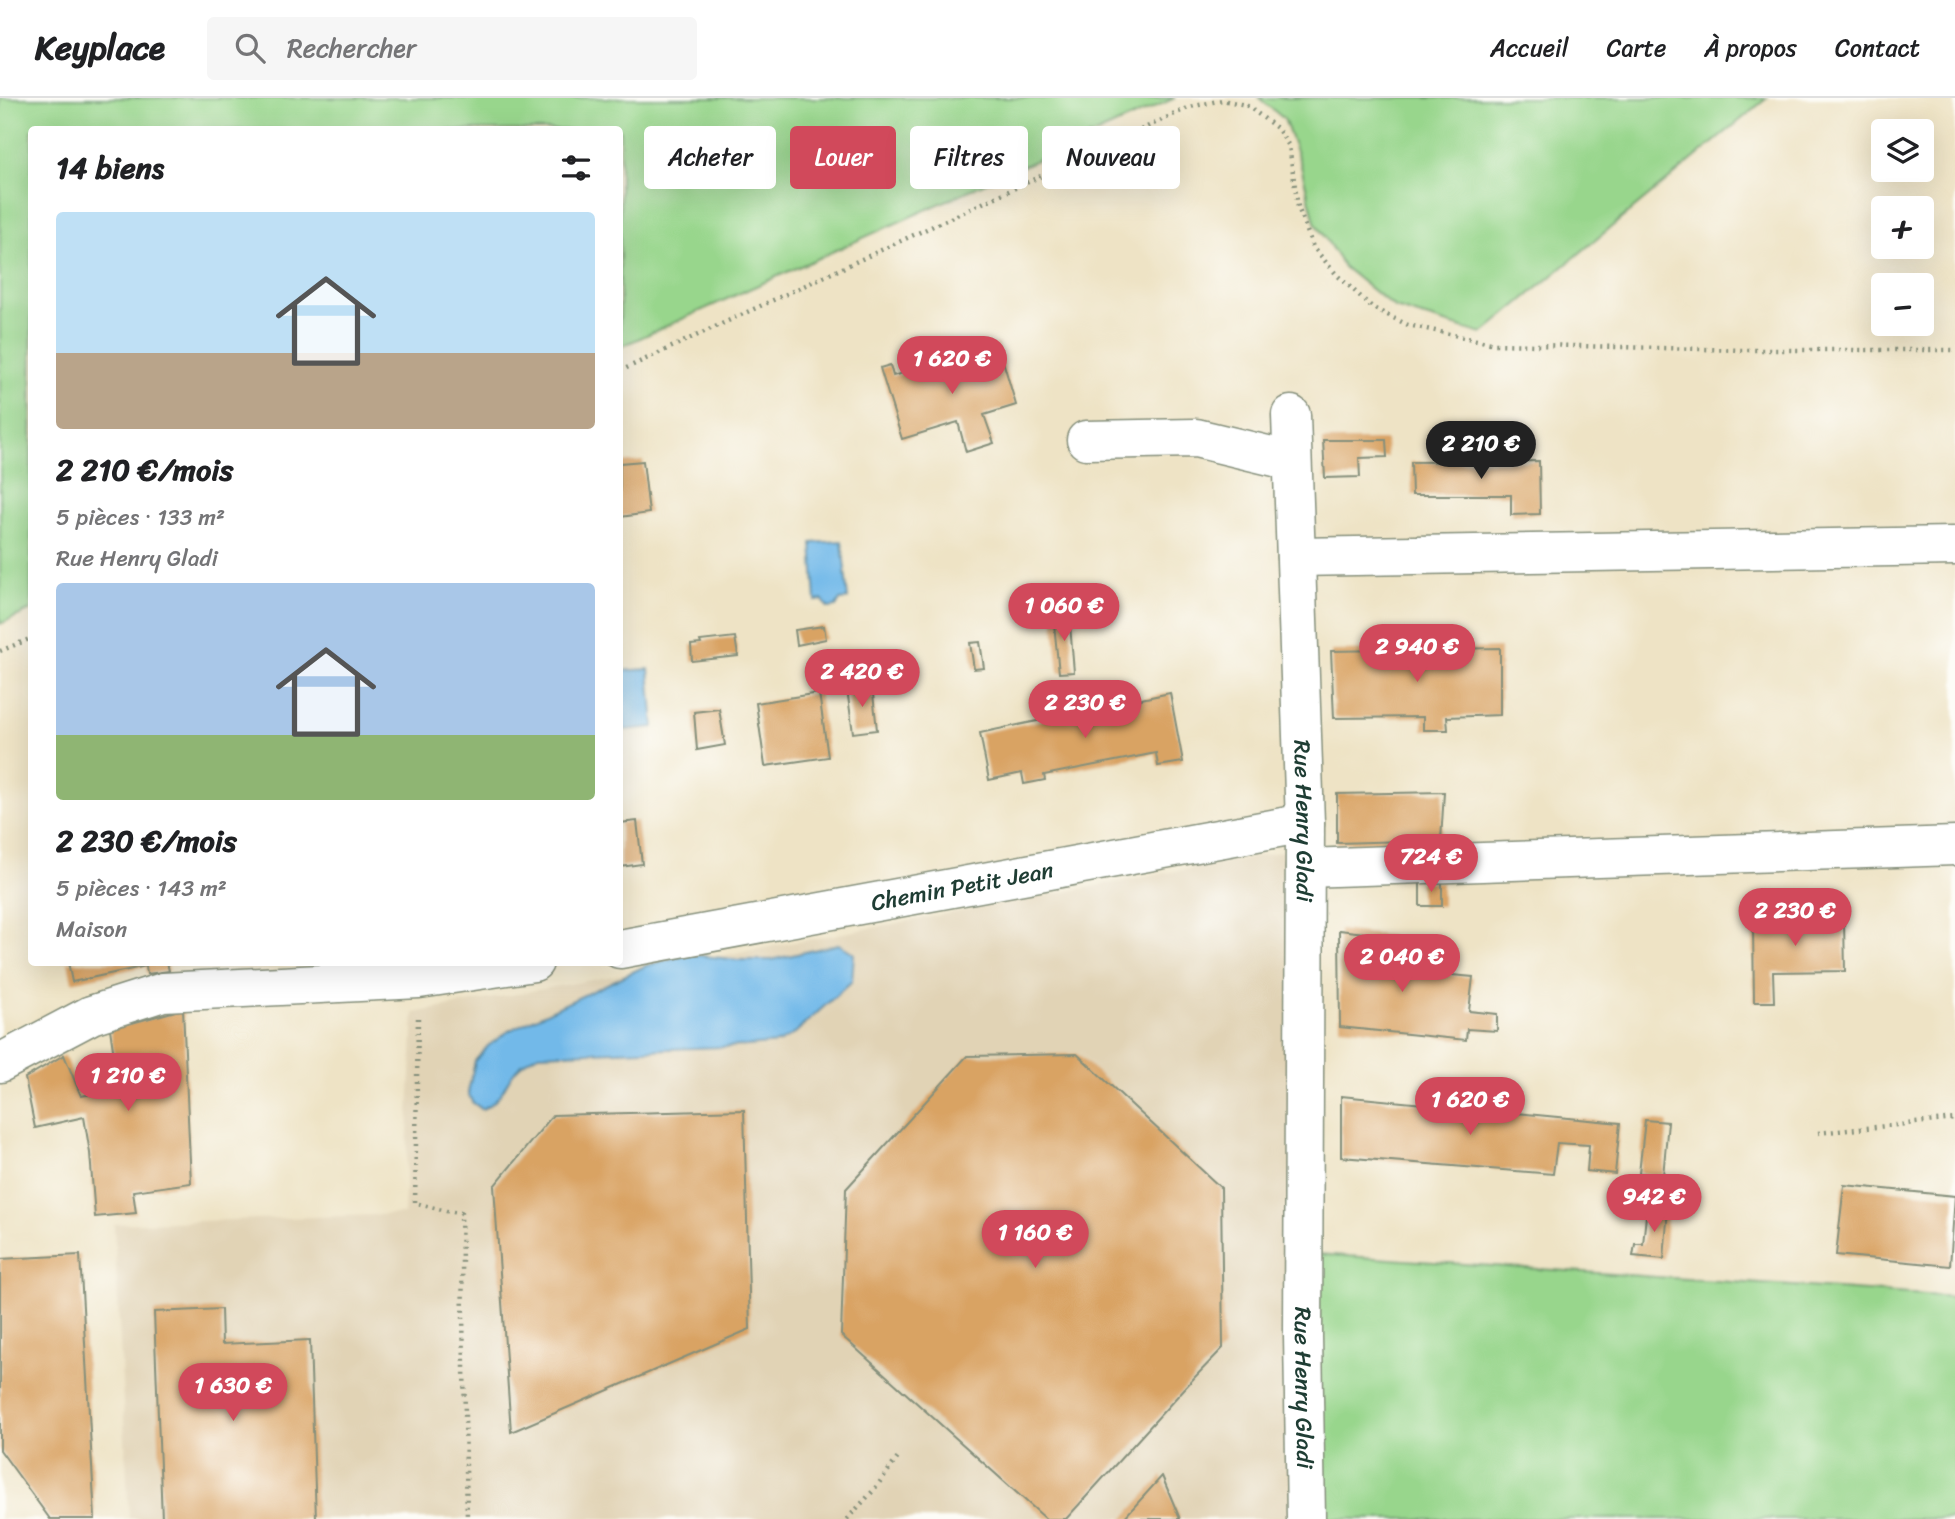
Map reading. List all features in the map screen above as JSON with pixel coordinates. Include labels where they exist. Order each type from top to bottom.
[{"type":"street","name":"Rue Henry Gladi","points":[[1291,415],[1305,822],[1303,1336],[1306,1519]]},
{"type":"street","points":[[1086,440],[1196,438],[1293,460]]},
{"type":"street","points":[[1296,557],[1955,546]]},
{"type":"street","name":"Chemin Petit Jean","points":[[623,949],[1305,822]]},
{"type":"street","points":[[1305,868],[1955,846]]},
{"type":"street","points":[[0,1063],[91,1015],[163,992],[419,979],[507,966]]},
{"type":"path","points":[[623,370],[1190,107],[1222,100],[1246,105],[1277,128],[1289,146],[1298,206],[1313,247],[1337,275],[1373,308],[1408,325],[1495,344],[1742,350],[1955,350]]},
{"type":"path","points":[[0,651],[28,640]]},
{"type":"path","points":[[419,979],[415,1203],[461,1213],[467,1519]]},
{"type":"path","points":[[1818,1133],[1955,1119]]},
{"type":"path","points":[[847,1519],[873,1491],[900,1455]]},
{"type":"shaded area","points":[[1284,851],[1316,1254],[1319,1519],[129,1519],[114,1224],[404,1214],[414,1013]]},
{"type":"green space","points":[[0,98],[1175,98],[1113,126],[1042,126],[1042,158],[1028,164],[1028,126],[910,126],[910,189],[972,189],[623,346],[623,126],[28,126],[28,611],[0,624]]},
{"type":"green space","points":[[1259,98],[1767,98],[1482,334],[1395,308],[1344,267],[1315,222],[1300,162],[1284,119]]},
{"type":"green space","points":[[1316,1254],[1955,1297],[1955,1519],[1319,1519]]},
{"type":"water","points":[[842,541],[848,599],[840,600],[836,607],[828,608],[823,600],[816,601],[812,543]]},
{"type":"water","points":[[649,669],[654,727],[624,730],[623,671]]},
{"type":"water","points":[[839,944],[854,953],[852,981],[794,1034],[778,1043],[538,1054],[517,1068],[498,1097],[489,1105],[482,1109],[472,1102],[468,1092],[475,1061],[488,1046],[510,1030],[645,966],[687,954],[739,960],[771,960]]},
{"type":"building","points":[[998,344],[1016,405],[984,415],[994,443],[966,452],[958,422],[902,439],[880,368],[890,365],[893,376]]},
{"type":"building","points":[[1323,440],[1386,440],[1387,457],[1359,458],[1360,477],[1325,478]]},
{"type":"building","points":[[643,461],[649,513],[623,517],[623,463]]},
{"type":"building","points":[[1539,461],[1540,514],[1511,515],[1511,495],[1412,495],[1411,462]]},
{"type":"building","points":[[1069,613],[1074,672],[1059,673],[1053,614]]},
{"type":"building","points":[[824,626],[826,639],[797,645],[795,630]]},
{"type":"building","points":[[735,637],[738,656],[692,661],[691,645],[701,644],[700,641]]},
{"type":"building","points":[[980,642],[984,668],[974,669],[970,643]]},
{"type":"building","points":[[1500,648],[1500,715],[1447,717],[1448,730],[1423,730],[1423,717],[1334,718],[1331,651]]},
{"type":"building","points":[[872,685],[877,730],[853,733],[847,689]]},
{"type":"building","points":[[819,693],[828,757],[765,766],[756,703]]},
{"type":"building","points":[[1170,693],[1183,762],[1158,766],[1156,753],[1044,775],[1045,780],[1024,784],[1022,773],[989,780],[980,733]]},
{"type":"building","points":[[719,709],[725,745],[697,750],[694,712]]},
{"type":"building","points":[[1444,792],[1441,840],[1337,843],[1337,794]]},
{"type":"building","points":[[637,821],[642,864],[623,867],[623,823]]},
{"type":"building","points":[[1420,882],[1442,882],[1442,906],[1420,906]]},
{"type":"building","points":[[1772,908],[1812,908],[1810,923],[1844,922],[1845,971],[1773,972],[1774,1002],[1754,1002],[1753,925],[1771,925]]},
{"type":"building","points":[[1339,930],[1391,936],[1386,969],[1473,977],[1469,1011],[1497,1014],[1497,1031],[1467,1029],[1466,1040],[1340,1027]]},
{"type":"building","points":[[69,966],[146,966],[72,982]]},
{"type":"building","points":[[146,966],[168,966],[169,971],[147,974]]},
{"type":"building","points":[[183,1009],[191,1183],[133,1191],[136,1213],[95,1217],[84,1117],[35,1128],[25,1078],[64,1055],[81,1096],[119,1089],[110,1029]]},
{"type":"building","points":[[1077,1054],[1221,1188],[1223,1348],[1066,1519],[1046,1519],[841,1335],[846,1189],[967,1056]]},
{"type":"building","points":[[1341,1096],[1620,1123],[1615,1174],[1587,1171],[1589,1145],[1557,1143],[1553,1174],[1341,1157]]},
{"type":"building","points":[[744,1110],[750,1329],[511,1432],[494,1186],[553,1115]]},
{"type":"building","points":[[1645,1120],[1668,1122],[1663,1176],[1639,1173]]},
{"type":"building","points":[[1844,1185],[1955,1196],[1950,1266],[1836,1255]]},
{"type":"building","points":[[1647,1206],[1668,1208],[1664,1259],[1633,1256],[1635,1244],[1643,1244]]},
{"type":"building","points":[[80,1255],[95,1519],[50,1519],[0,1450],[0,1259]]},
{"type":"building","points":[[221,1309],[222,1344],[310,1340],[316,1519],[162,1519],[154,1312]]},
{"type":"building","points":[[1162,1476],[1180,1519],[1123,1519]]}]
